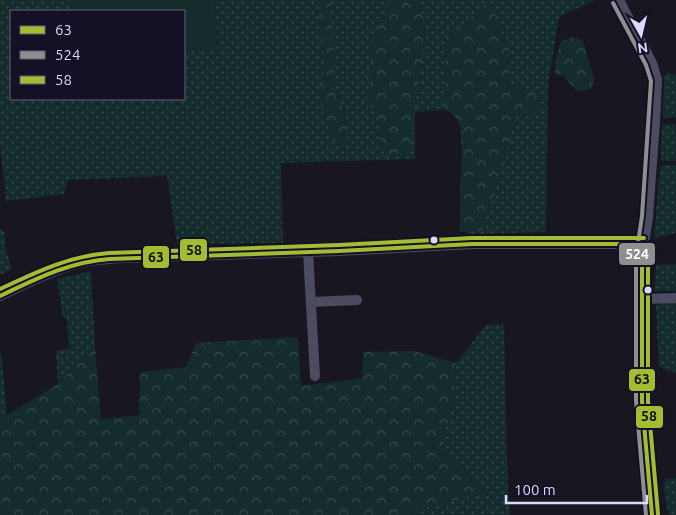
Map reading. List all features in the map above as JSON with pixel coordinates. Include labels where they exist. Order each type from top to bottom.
[{"type":"street","points":[[618,0],[650,58],[656,78],[648,221],[642,261],[642,412],[652,515]]},
{"type":"street","points":[[0,296],[74,264],[122,258],[472,244],[644,244]]},
{"type":"street","points":[[308,252],[315,376]]},
{"type":"street","points":[[642,299],[676,298]]},
{"type":"street","points":[[311,302],[357,300]]},
{"type":"green space","points":[[0,0],[71,0],[72,10],[10,10],[10,100],[185,100],[185,50],[218,49],[215,0],[595,0],[559,17],[548,85],[546,232],[468,234],[459,109],[415,112],[415,159],[281,163],[283,243],[177,244],[167,176],[68,180],[64,194],[6,201],[0,143]]},
{"type":"green space","points":[[71,0],[215,0],[218,49],[185,50],[185,10],[72,10]]},
{"type":"green space","points":[[318,0],[331,0],[335,84],[347,121],[347,145],[336,145],[324,119],[318,92],[324,66]]},
{"type":"green space","points":[[391,0],[422,0],[425,35],[411,145],[403,155],[392,155],[379,151],[381,134],[367,97],[371,64],[370,44]]},
{"type":"green space","points":[[488,3],[497,19],[511,55],[508,66],[510,85],[530,89],[542,101],[532,115],[515,117],[505,160],[482,231],[460,232],[460,182],[464,130],[454,115],[441,107],[446,92],[445,54],[450,32],[461,28],[480,7]]},
{"type":"green space","points":[[574,37],[583,41],[594,79],[592,88],[578,92],[563,76],[555,74],[555,61],[561,41]]},
{"type":"green space","points":[[669,73],[676,75],[676,117],[663,118],[664,76]]},
{"type":"green space","points":[[675,124],[676,161],[661,161],[662,125]]},
{"type":"green space","points":[[676,165],[676,233],[654,238],[660,166]]},
{"type":"green space","points":[[0,228],[5,233],[5,246],[12,269],[0,275]]},
{"type":"green space","points":[[676,264],[676,291],[654,291],[656,265]]},
{"type":"green space","points":[[91,271],[95,348],[58,384],[56,351],[69,348],[67,319],[63,317],[57,279]]},
{"type":"green space","points":[[662,302],[676,303],[676,373],[659,367],[656,305]]},
{"type":"green space","points":[[504,324],[510,515],[411,515],[417,510],[487,492],[459,469],[440,441],[453,409],[456,363],[486,325]]},
{"type":"green space","points":[[298,337],[301,386],[362,378],[363,352],[414,351],[456,363],[453,409],[441,441],[459,469],[487,492],[417,510],[411,515],[0,515],[0,414],[7,415],[58,384],[95,348],[101,419],[139,415],[140,372],[186,367],[196,343]]},
{"type":"green space","points":[[0,350],[2,361],[7,415],[0,414]]},
{"type":"green space","points":[[676,478],[676,515],[670,515],[664,487],[666,479]]},
{"type":"transit line","name":"524","points":[[613,3],[646,65],[651,81],[642,216],[636,269],[636,401],[646,515]]},
{"type":"transit line","name":"58","points":[[0,289],[66,261],[109,253],[339,245],[472,238],[644,238]]},
{"type":"transit line","name":"63","points":[[0,296],[66,268],[109,259],[339,251],[472,244],[644,244]]},
{"type":"transit line","name":"63","points":[[644,244],[642,269],[642,401],[652,515]]},
{"type":"transit line","name":"58","points":[[650,244],[648,269],[648,401],[658,514]]}]
